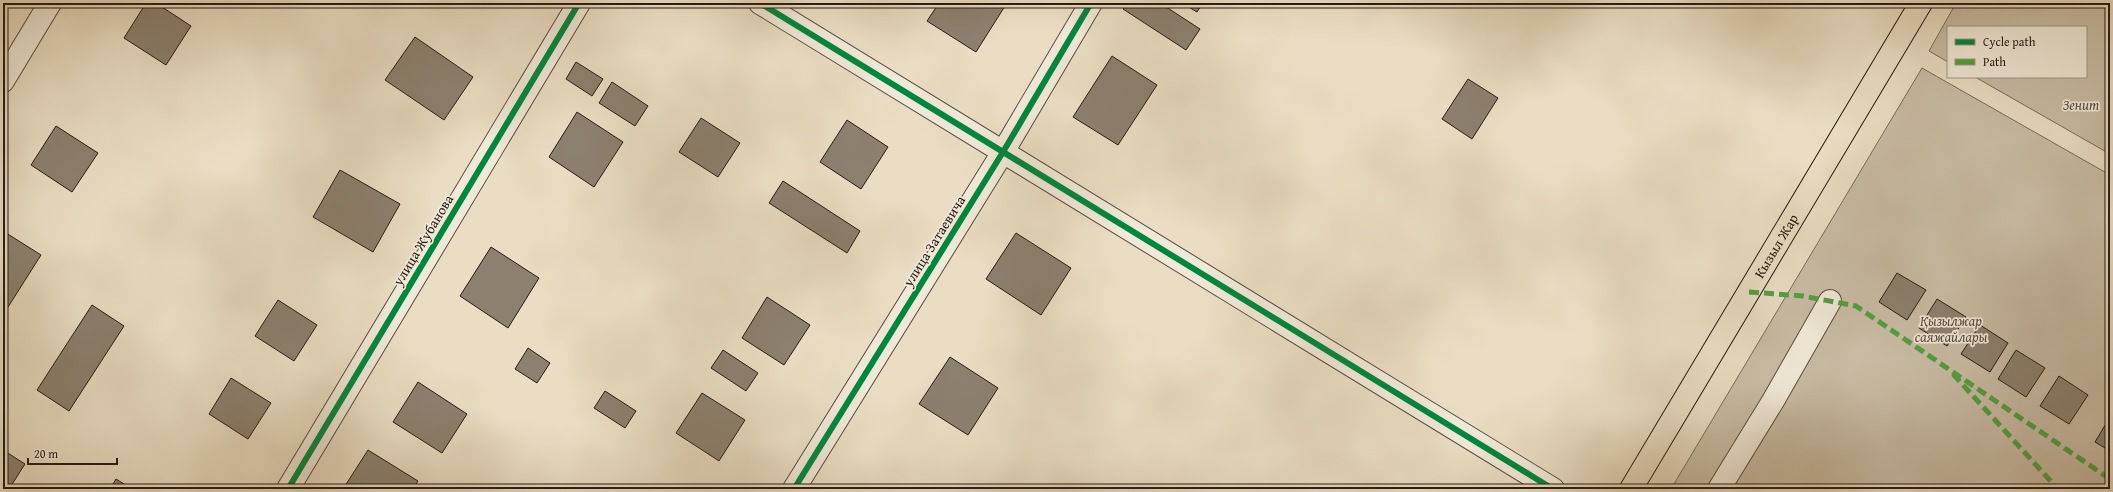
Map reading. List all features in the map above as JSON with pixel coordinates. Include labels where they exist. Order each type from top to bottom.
[{"type":"main road","name":"Кызыл Жар","points":[[1631,489],[1921,3]]},
{"type":"street","points":[[3,81],[50,3]]},
{"type":"street","name":"улица Жубанова","points":[[288,489],[579,3]]},
{"type":"street","points":[[760,3],[1553,489]]},
{"type":"street","name":"улица Затаевича","points":[[794,489],[1003,152],[1091,3]]},
{"type":"street","points":[[1719,489],[1773,401],[1830,301]]},
{"type":"green space","name":"Зенит","points":[[1956,3],[2110,3],[2110,154],[1977,78],[2087,78],[2087,26],[1947,26],[1947,61],[1929,51]]},
{"type":"green space","name":"Қызылжар саяжайлары","points":[[1922,68],[2110,175],[2110,489],[1671,489]]},
{"type":"building","points":[[146,3],[156,3],[191,26],[166,65],[124,38]]},
{"type":"building","points":[[939,3],[1000,3],[1005,6],[976,52],[927,21]]},
{"type":"building","points":[[1128,3],[1160,3],[1200,29],[1186,50],[1123,9]]},
{"type":"building","points":[[1182,3],[1203,3],[1197,12]]},
{"type":"building","points":[[415,37],[473,77],[444,120],[385,80]]},
{"type":"building","points":[[1112,56],[1157,85],[1118,145],[1073,117]]},
{"type":"building","points":[[576,62],[603,79],[592,96],[566,79]]},
{"type":"building","points":[[1468,79],[1498,98],[1472,139],[1442,119]]},
{"type":"building","points":[[612,82],[648,106],[635,126],[599,103]]},
{"type":"building","points":[[577,112],[623,142],[594,187],[549,157]]},
{"type":"building","points":[[701,118],[740,143],[718,177],[679,152]]},
{"type":"building","points":[[847,120],[888,147],[861,189],[820,162]]},
{"type":"building","points":[[56,126],[98,153],[72,192],[31,165]]},
{"type":"building","points":[[340,170],[400,204],[373,252],[313,217]]},
{"type":"building","points":[[783,181],[860,231],[847,253],[769,203]]},
{"type":"building","points":[[3,231],[41,255],[3,315]]},
{"type":"building","points":[[1016,233],[1071,268],[1041,315],[986,279]]},
{"type":"building","points":[[491,247],[539,278],[508,328],[460,296]]},
{"type":"building","points":[[1897,273],[1926,290],[1907,320],[1879,302]]},
{"type":"building","points":[[767,297],[810,325],[784,365],[742,338]]},
{"type":"building","points":[[1937,299],[1966,317],[1947,346],[1919,328]]},
{"type":"building","points":[[278,300],[317,325],[294,361],[255,336]]},
{"type":"building","points":[[92,305],[124,326],[69,411],[37,390]]},
{"type":"building","points":[[1980,325],[2008,343],[1990,372],[1961,354]]},
{"type":"building","points":[[528,348],[550,363],[537,383],[515,369]]},
{"type":"building","points":[[723,350],[758,373],[746,391],[711,368]]},
{"type":"building","points":[[2016,350],[2045,368],[2026,397],[1998,379]]},
{"type":"building","points":[[950,357],[998,388],[968,435],[919,404]]},
{"type":"building","points":[[2059,376],[2088,395],[2069,424],[2040,406]]},
{"type":"building","points":[[231,378],[271,403],[248,439],[209,414]]},
{"type":"building","points":[[418,382],[467,414],[442,453],[393,422]]},
{"type":"building","points":[[605,391],[636,411],[625,428],[594,408]]},
{"type":"building","points":[[702,393],[745,420],[719,461],[676,433]]},
{"type":"building","points":[[2110,417],[2110,451],[2095,442]]},
{"type":"building","points":[[3,450],[25,464],[9,489],[3,489]]},
{"type":"building","points":[[368,450],[418,481],[413,489],[343,489]]},
{"type":"building","points":[[116,479],[132,489],[110,489]]},
{"type":"marked path","points":[[1749,292],[1803,296],[1856,306],[2110,479]]},
{"type":"marked path","points":[[1953,374],[2058,489]]},
{"type":"cycle path","points":[[288,489],[579,3]]},
{"type":"cycle path","points":[[760,3],[1553,489]]},
{"type":"cycle path","points":[[794,489],[1003,152],[1091,3]]}]
